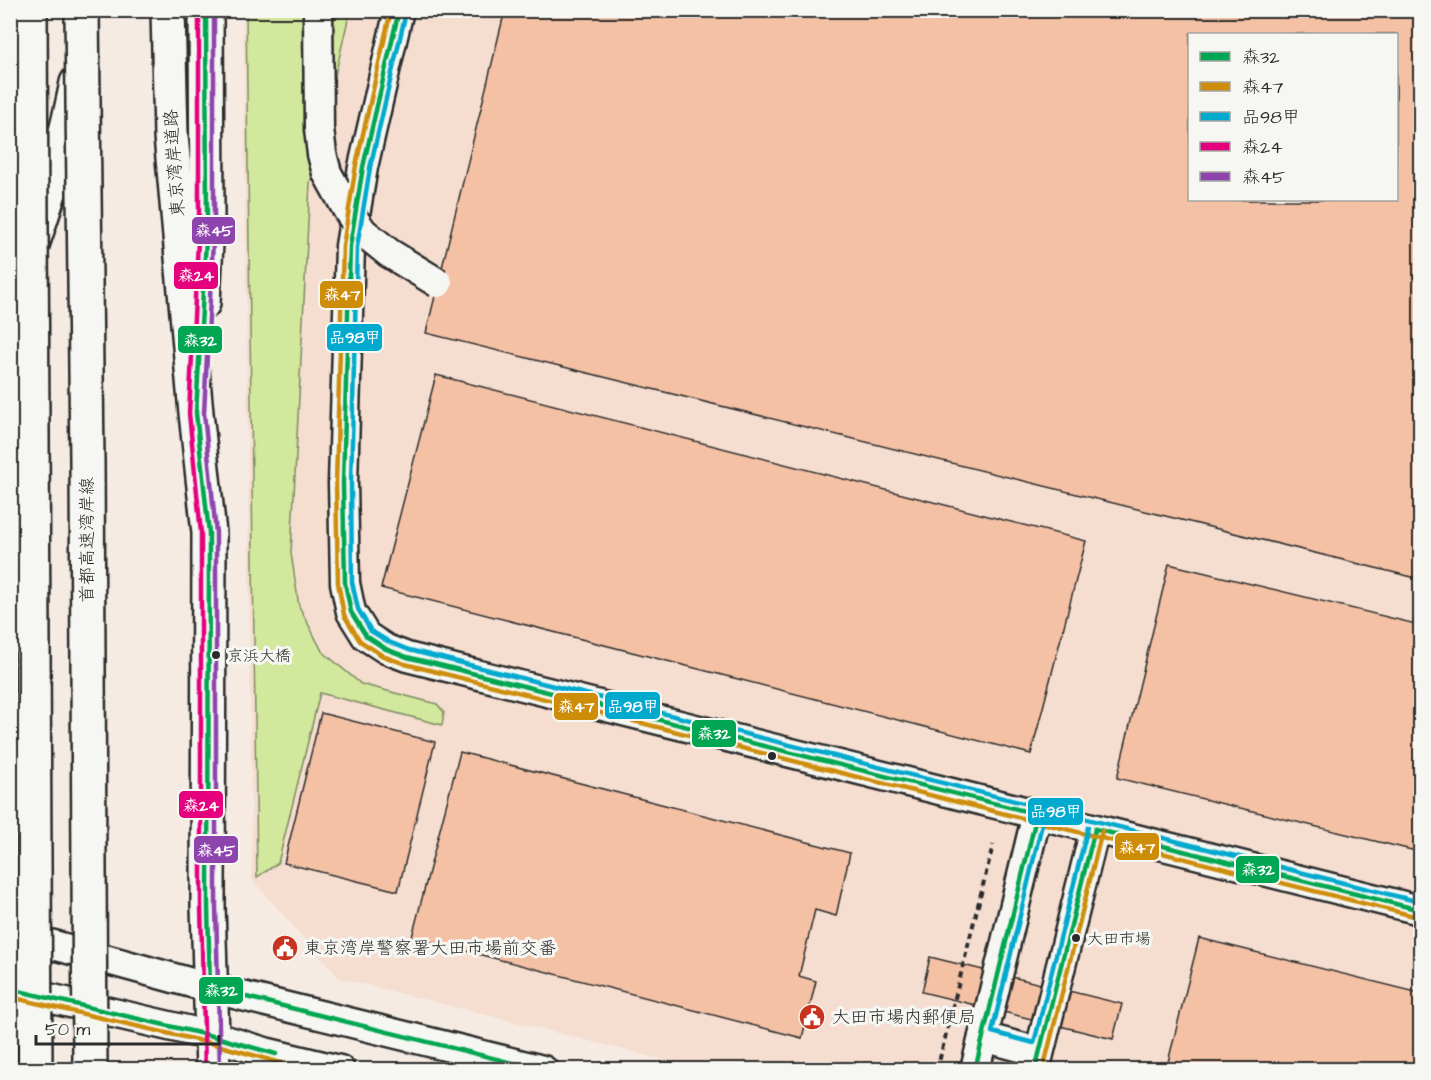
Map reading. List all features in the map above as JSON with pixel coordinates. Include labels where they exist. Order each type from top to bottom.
[{"type":"highway","points":[[30,10],[35,1070]]},
{"type":"highway","name":"首都高速湾岸線","points":[[82,10],[90,1070]]},
{"type":"highway","points":[[10,305],[40,226],[71,111],[91,10]]},
{"type":"highway","name":"東京湾岸道路","points":[[168,10],[171,136],[209,533],[208,906],[213,1070]]},
{"type":"highway","points":[[196,413],[207,222],[206,10]]},
{"type":"street","points":[[318,10],[319,129],[327,173],[348,211],[363,232],[389,253],[438,283]]},
{"type":"street","points":[[399,10],[363,167],[350,246],[343,483],[345,583],[351,612],[366,636],[386,649],[407,657],[1420,910]]},
{"type":"street","points":[[975,1070],[1037,814]]},
{"type":"street","points":[[982,1037],[1037,1061],[1095,829]]},
{"type":"street","points":[[10,933],[210,988],[543,1070]]},
{"type":"street","points":[[10,989],[212,1036],[265,1052],[340,1070]]},
{"type":"path","points":[[936,1070],[993,845]]},
{"type":"shaded area","points":[[243,11],[1420,11],[1420,1069],[700,1069],[339,978],[252,880]]},
{"type":"green space","points":[[246,11],[350,11],[310,184],[291,553],[299,606],[322,651],[361,684],[437,704],[444,712],[442,725],[320,693],[278,863],[257,877]]},
{"type":"building","points":[[505,10],[1420,10],[1420,579],[426,333]]},
{"type":"building","points":[[436,375],[1086,541],[1031,754],[381,588]]},
{"type":"building","points":[[1169,564],[1420,625],[1420,852],[1117,778]]},
{"type":"building","points":[[321,713],[435,742],[398,891],[284,863]]},
{"type":"building","points":[[460,752],[850,853],[836,916],[815,910],[799,976],[816,981],[802,1038],[412,937]]},
{"type":"building","points":[[1199,938],[1420,993],[1420,1070],[1166,1070]]},
{"type":"building","points":[[930,957],[1122,1004],[1113,1039],[922,992]]},
{"type":"transit line","name":"森24","points":[[199,10],[199,222],[189,413],[201,533],[201,906],[205,1070]]},
{"type":"transit line","name":"森32","points":[[206,10],[207,222],[196,413],[209,533],[208,906],[210,988],[541,1070]]},
{"type":"transit line","name":"森45","points":[[214,10],[214,222],[204,413],[216,533],[216,906],[220,1070]]},
{"type":"transit line","name":"森47","points":[[391,10],[356,165],[343,246],[336,483],[338,583],[344,615],[360,641],[383,656],[405,664],[1418,917]]},
{"type":"transit line","name":"森32","points":[[399,10],[363,167],[350,246],[343,483],[345,583],[351,612],[366,636],[386,649],[407,657],[1037,814]]},
{"type":"transit line","name":"品98甲","points":[[406,12],[370,168],[357,247],[351,483],[352,582],[358,609],[371,631],[409,650],[1420,902]]},
{"type":"transit line","name":"森32","points":[[975,1070],[1037,814]]},
{"type":"transit line","name":"品98甲","points":[[1044,816],[992,1032],[1034,1043],[1088,827]]},
{"type":"transit line","name":"森32","points":[[1095,829],[1420,910]]},
{"type":"transit line","name":"森32","points":[[1035,1070],[1095,829]]},
{"type":"transit line","name":"森47","points":[[1043,1070],[1102,831]]},
{"type":"transit line","name":"森32","points":[[10,989],[212,1036],[276,1054]]},
{"type":"transit line","name":"森47","points":[[10,997],[210,1043],[306,1070]]},
{"type":"place","name":"京浜大橋","points":[[216,655]]},
{"type":"place","name":"大田市場","points":[[1076,938]]},
{"type":"place","name":"東京湾岸警察署大田市場前交番","points":[[285,948]]},
{"type":"place","name":"大田市場内郵便局","points":[[812,1017]]}]
